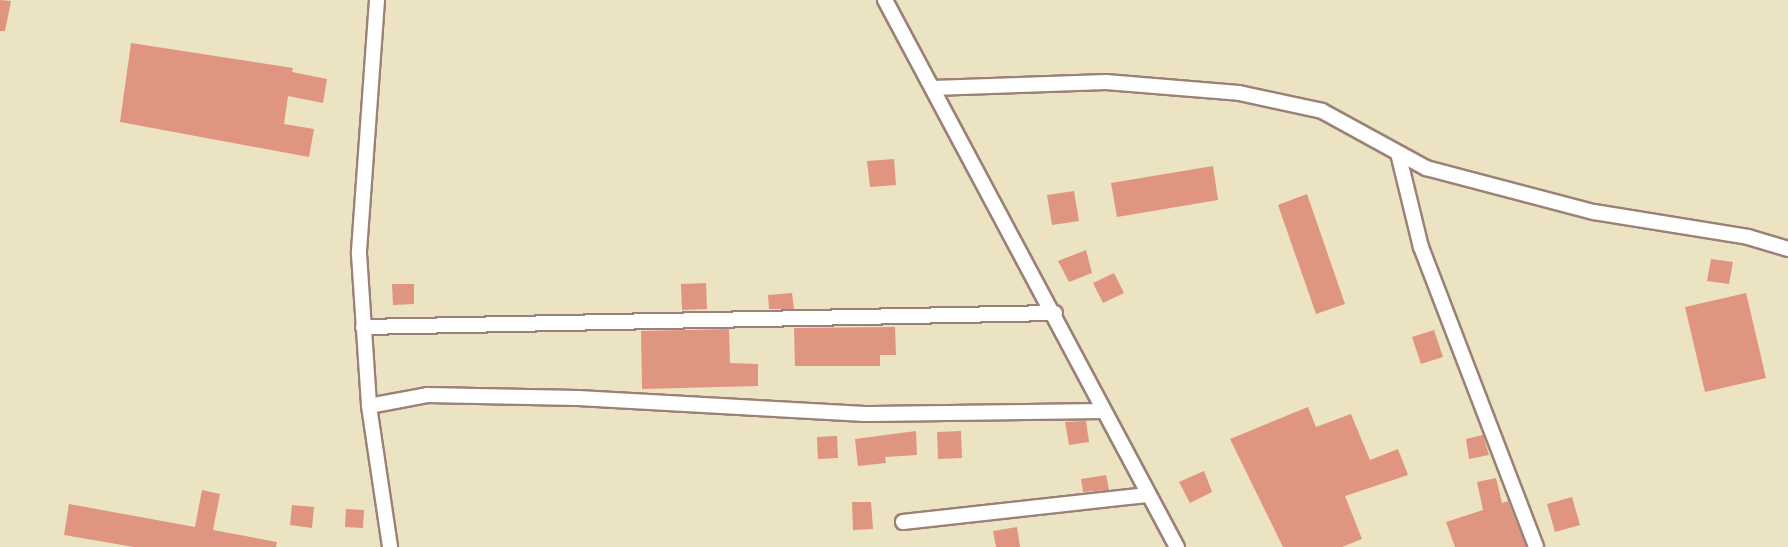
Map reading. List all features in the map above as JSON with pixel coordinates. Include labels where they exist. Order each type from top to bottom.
[{"type":"street","points":[[377,0],[359,254],[369,406],[390,547]]},
{"type":"street","points":[[885,0],[1055,313],[1177,547]]},
{"type":"street","points":[[933,88],[1106,82],[1240,93],[1322,111],[1426,168],[1594,212],[1748,237],[1788,249]]},
{"type":"street","points":[[1398,153],[1421,247],[1536,547]]},
{"type":"street","points":[[363,327],[1055,313]]},
{"type":"street","points":[[369,406],[426,396],[578,398],[865,415],[1104,411]]},
{"type":"street","points":[[902,522],[1148,495]]},
{"type":"building","points":[[0,0],[11,1],[5,31],[0,31]]},
{"type":"building","points":[[131,43],[293,68],[292,72],[327,79],[323,103],[288,96],[284,124],[314,129],[309,157],[120,122]]},
{"type":"building","points":[[894,159],[896,185],[870,187],[867,161]]},
{"type":"building","points":[[1213,166],[1218,200],[1117,217],[1111,183]]},
{"type":"building","points":[[1074,191],[1079,221],[1052,225],[1047,195]]},
{"type":"building","points":[[1307,194],[1345,304],[1316,314],[1278,205]]},
{"type":"building","points":[[1086,250],[1092,273],[1069,282],[1058,261]]},
{"type":"building","points":[[1711,259],[1733,262],[1729,284],[1707,281]]},
{"type":"building","points":[[1114,273],[1124,293],[1103,303],[1093,283]]},
{"type":"building","points":[[706,283],[707,309],[682,310],[681,284]]},
{"type":"building","points":[[392,284],[414,284],[414,304],[393,305]]},
{"type":"building","points":[[792,293],[794,309],[769,309],[768,295]]},
{"type":"building","points":[[1746,293],[1766,378],[1705,392],[1685,307]]},
{"type":"building","points":[[895,327],[896,355],[880,355],[880,366],[795,366],[794,328]]},
{"type":"building","points":[[729,329],[730,363],[758,364],[758,386],[642,389],[641,331]]},
{"type":"building","points":[[1434,330],[1443,357],[1421,364],[1412,337]]},
{"type":"building","points":[[1308,407],[1316,427],[1351,414],[1370,460],[1398,449],[1408,475],[1345,496],[1362,539],[1342,547],[1283,547],[1230,439]]},
{"type":"building","points":[[1086,421],[1089,442],[1069,445],[1065,422]]},
{"type":"building","points":[[916,431],[917,455],[885,457],[886,463],[858,466],[855,439]]},
{"type":"building","points":[[961,431],[962,458],[938,459],[937,432]]},
{"type":"building","points":[[1483,435],[1489,455],[1469,459],[1466,439]]},
{"type":"building","points":[[837,436],[838,458],[818,459],[817,437]]},
{"type":"building","points":[[1204,471],[1212,492],[1190,503],[1179,482]]},
{"type":"building","points":[[1106,475],[1109,490],[1083,492],[1081,479]]},
{"type":"building","points":[[1496,478],[1502,503],[1508,501],[1526,547],[1455,547],[1446,522],[1483,510],[1477,482]]},
{"type":"building","points":[[202,490],[220,494],[213,530],[277,542],[276,547],[134,547],[64,535],[69,504],[195,527]]},
{"type":"building","points":[[1572,497],[1580,525],[1555,532],[1547,504]]},
{"type":"building","points":[[852,502],[871,502],[873,529],[853,530]]},
{"type":"building","points":[[292,505],[314,507],[312,528],[290,525]]},
{"type":"building","points":[[346,509],[364,510],[363,528],[345,527]]},
{"type":"building","points":[[1017,527],[1020,547],[996,547],[993,531]]}]
